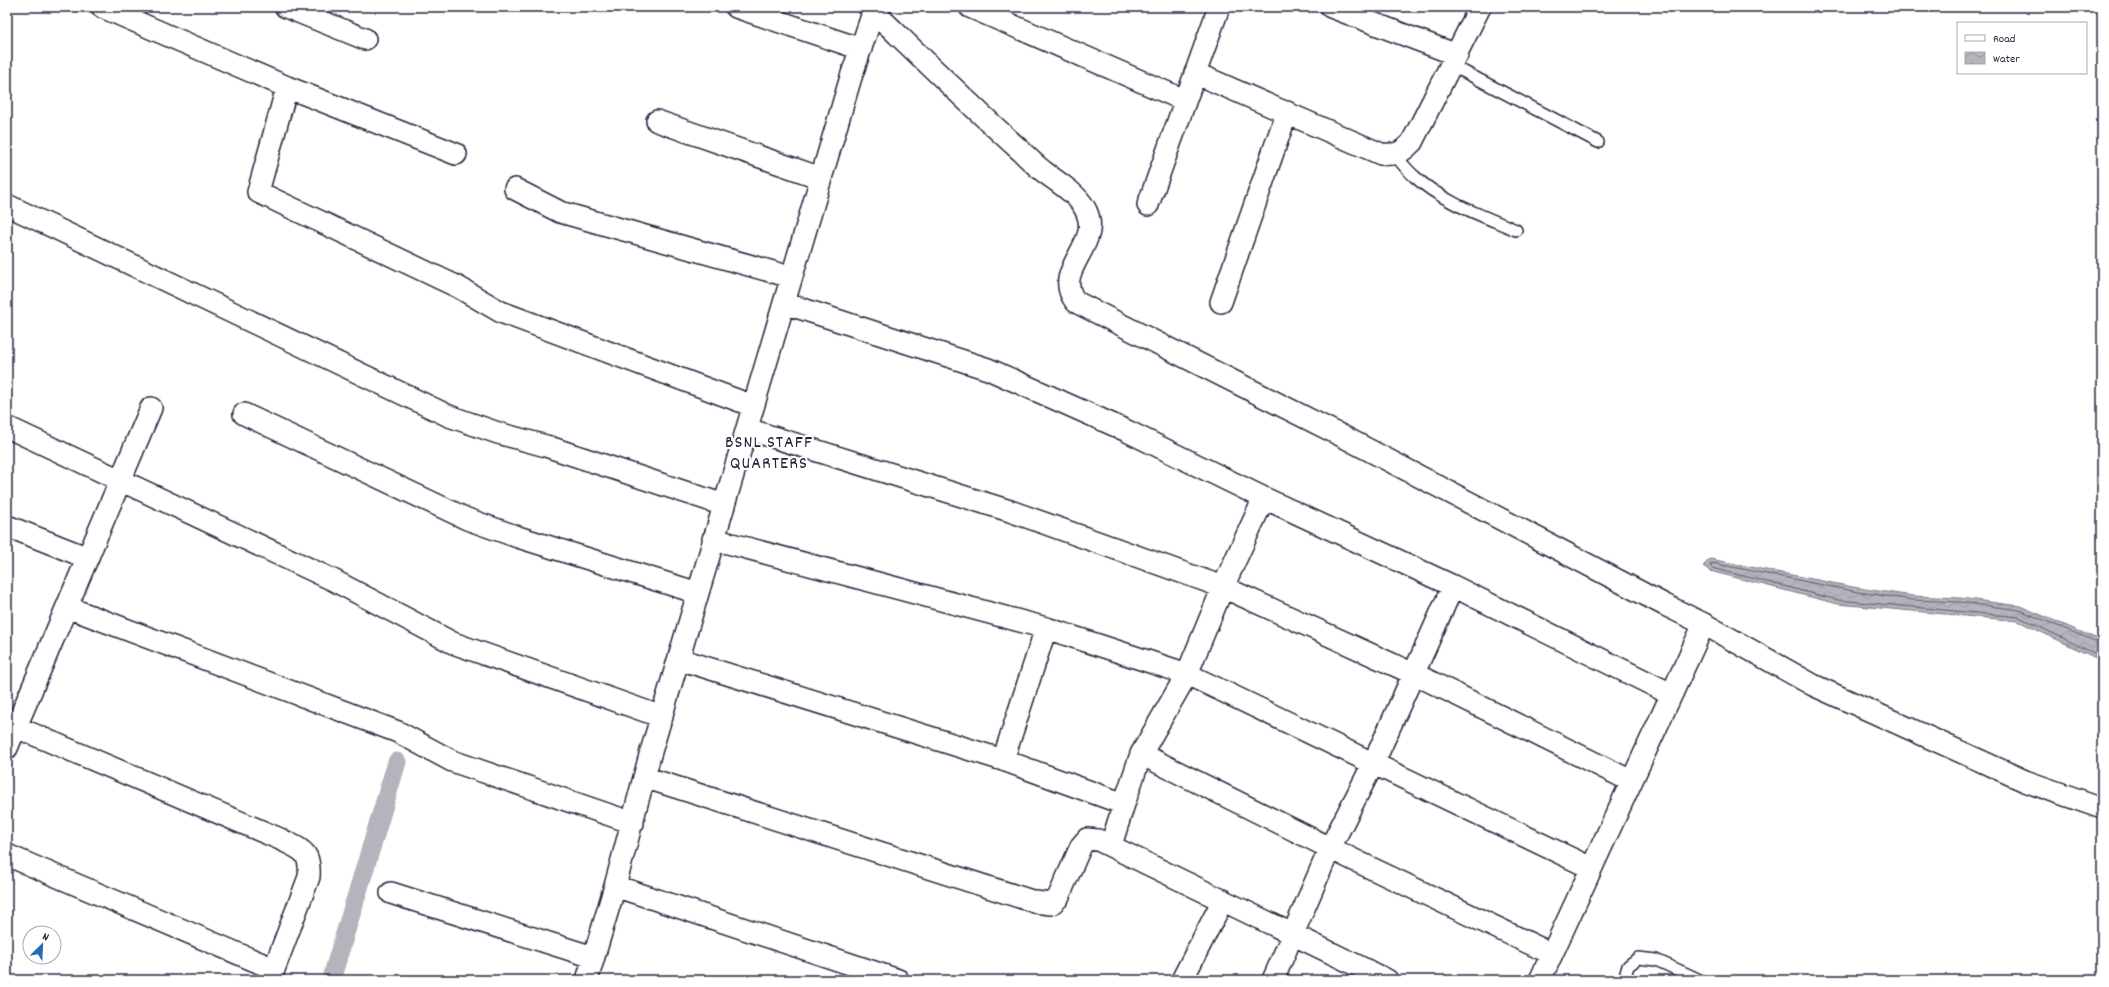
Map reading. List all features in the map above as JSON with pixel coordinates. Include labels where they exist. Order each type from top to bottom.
[{"type":"street","points":[[102,7],[287,86],[456,154]]},
{"type":"street","points":[[286,7],[365,39]]},
{"type":"street","points":[[736,7],[861,49]]},
{"type":"street","points":[[970,7],[1184,100]]},
{"type":"street","points":[[1148,204],[1184,100],[1219,7]]},
{"type":"street","points":[[1331,7],[1454,60]]},
{"type":"street","points":[[1195,73],[1381,154],[1395,155],[1412,142],[1480,7]]},
{"type":"street","points":[[587,980],[713,539],[872,9],[1008,140],[1041,170],[1070,192],[1084,206],[1091,222],[1087,241],[1070,275],[1068,286],[1069,293],[1076,302],[1344,437],[1704,624],[1813,685],[2024,781],[2102,808]]},
{"type":"street","points":[[287,86],[258,192],[458,287],[500,312],[753,406]]},
{"type":"street","points":[[1220,302],[1287,112]]},
{"type":"street","points":[[657,121],[821,178]]},
{"type":"street","points":[[514,189],[560,212],[791,277]]},
{"type":"street","points":[[7,205],[449,416],[498,433],[546,446],[724,505]]},
{"type":"street","points":[[784,303],[988,370],[1127,431],[1264,498],[1453,586],[1671,694]]},
{"type":"street","points":[[7,748],[151,408]]},
{"type":"street","points":[[244,414],[467,519],[518,537],[698,593]]},
{"type":"street","points":[[7,427],[333,580],[453,642],[484,655],[662,717]]},
{"type":"street","points":[[747,429],[1010,512],[1223,587],[1414,674],[1631,781]]},
{"type":"street","points":[[1112,845],[1124,804],[1142,754],[1187,674],[1223,587],[1264,498]]},
{"type":"street","points":[[7,526],[88,558]]},
{"type":"street","points":[[713,539],[1046,628],[1187,674],[1374,762],[1591,868]]},
{"type":"street","points":[[1273,980],[1330,848],[1374,762],[1453,586]]},
{"type":"street","points":[[67,607],[398,732],[452,761],[633,823]]},
{"type":"street","points":[[1540,980],[1704,624]]},
{"type":"street","points":[[1003,760],[1046,628]]},
{"type":"street","points":[[679,659],[1003,760],[1124,804]]},
{"type":"street","points":[[7,856],[272,975],[310,877],[310,862],[305,853],[280,840],[16,727]]},
{"type":"street","points":[[1142,754],[1330,848],[1552,954]]},
{"type":"street","points":[[644,777],[1034,902],[1051,904],[1058,898],[1081,846],[1087,839],[1098,840],[1112,845],[1387,980]]},
{"type":"street","points":[[615,886],[898,980]]},
{"type":"street","points":[[391,893],[593,957]]},
{"type":"street","points":[[1182,980],[1223,900]]},
{"type":"lane","points":[[1454,60],[1598,142]]},
{"type":"lane","points":[[1395,155],[1413,176],[1433,191],[1457,204],[1516,230]]},
{"type":"lane","points":[[1624,980],[1628,966],[1638,958],[1656,960],[1700,980]]},
{"type":"water","points":[[1710,559],[1858,588],[1913,596],[1960,598],[2020,606],[2102,641],[2102,661],[2018,621],[1838,604],[1710,571],[1703,566]]},
{"type":"waterway","points":[[331,980],[397,762]]},
{"type":"district","name":"BSNL STAFF QUARTERS","points":[[769,451]]}]
